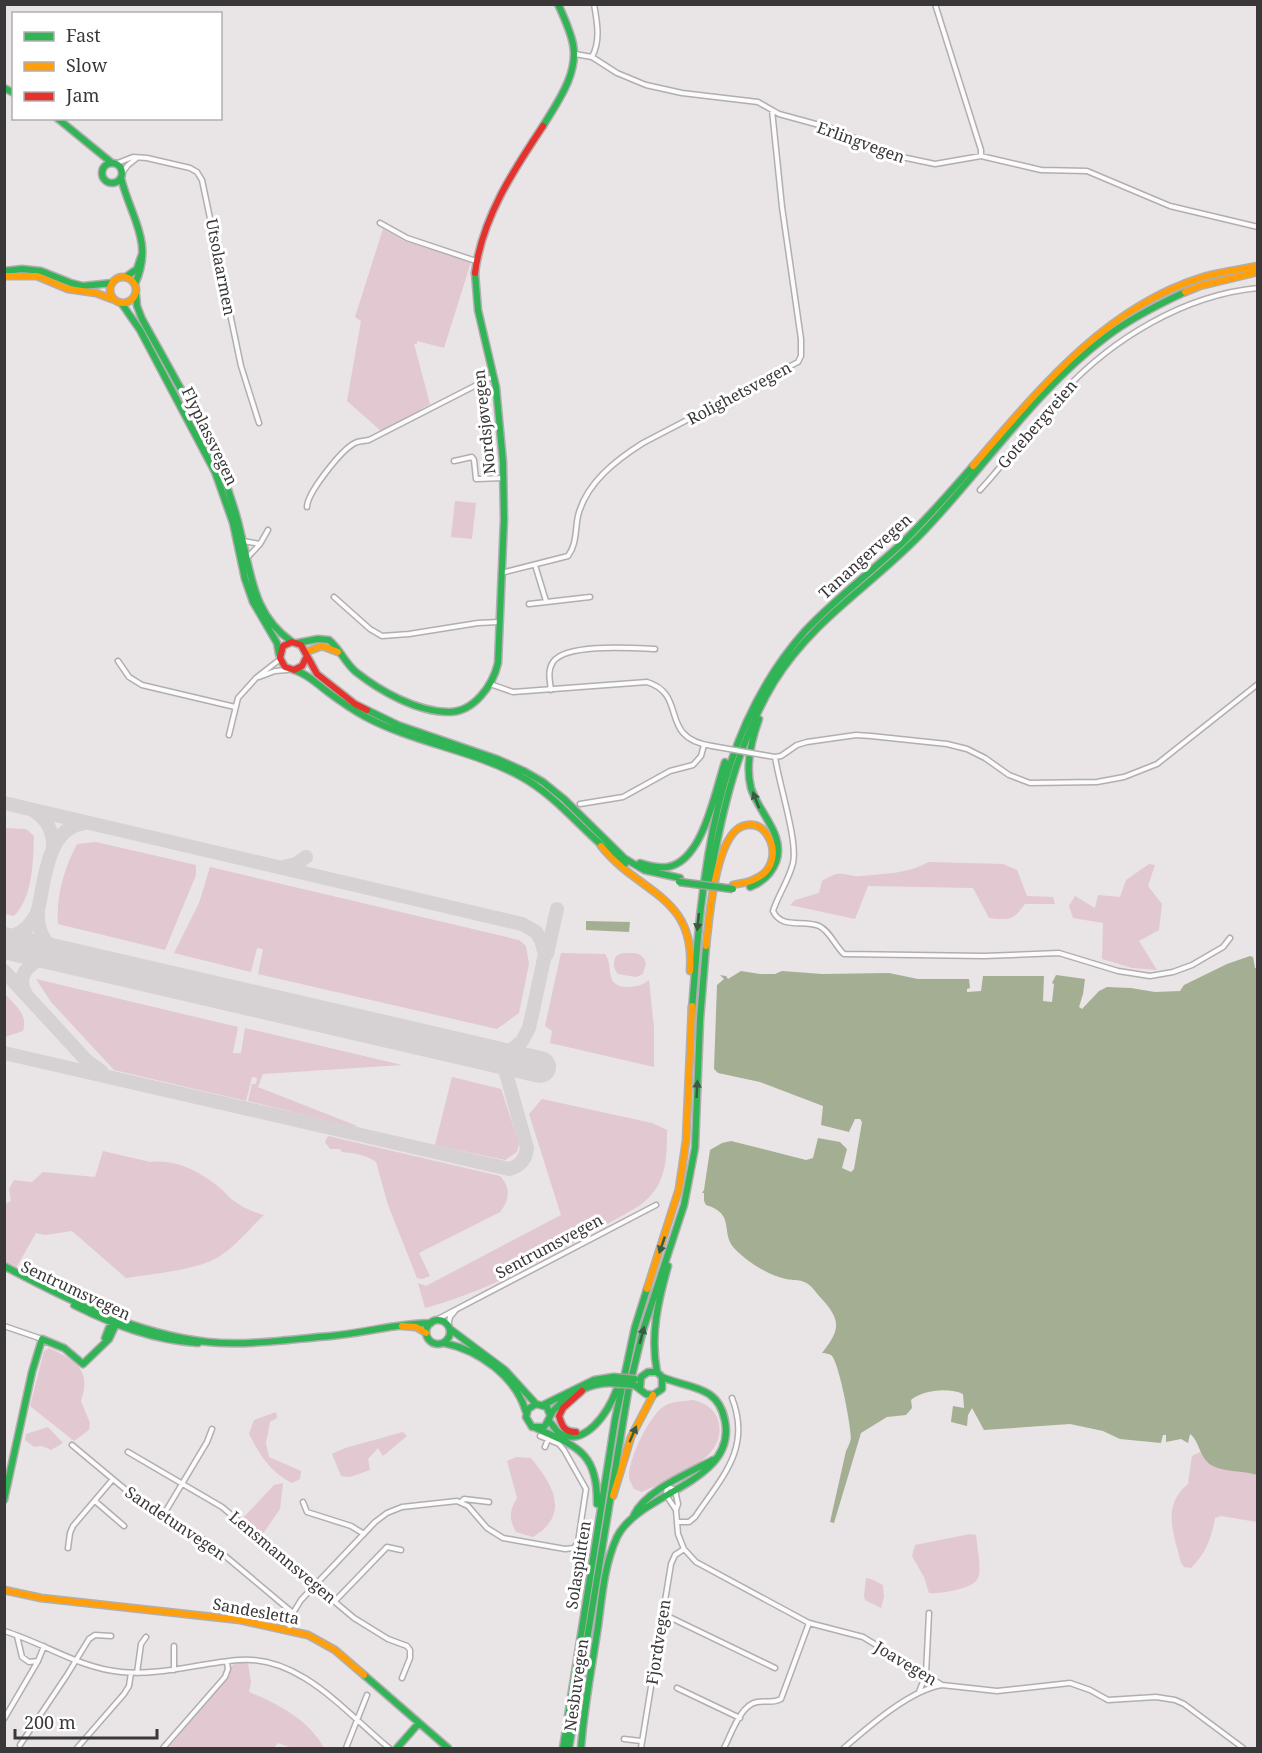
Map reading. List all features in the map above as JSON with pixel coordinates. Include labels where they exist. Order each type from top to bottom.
[{"type":"main road","name":"Nordsjøvegen","points":[[295,643],[329,640],[337,647],[338,652],[354,671],[413,702],[438,711],[448,712],[465,708],[480,697],[490,684],[498,663],[504,478],[494,376],[474,284],[476,261],[486,226],[495,206],[565,87],[573,66],[572,40],[558,4]]},
{"type":"main road","points":[[4,276],[37,276],[68,289],[96,292],[122,304],[128,303],[136,295],[135,284],[144,263],[143,250],[138,226],[124,193],[119,166],[98,155],[59,120]]},
{"type":"main road","points":[[98,155],[104,180],[124,193]]},
{"type":"main road","points":[[102,172],[105,166],[113,164]]},
{"type":"main road","points":[[111,183],[116,183],[122,176]]},
{"type":"main road","points":[[112,299],[110,288],[112,283],[137,269],[143,250]]},
{"type":"main road","name":"Tanangervegen","points":[[692,1010],[698,930],[710,842],[723,784],[746,721],[779,664],[807,628],[827,608],[921,524],[1021,408],[1066,361],[1106,329],[1166,291],[1203,276],[1257,266]]},
{"type":"main road","points":[[4,271],[38,270],[72,284],[81,285],[99,286],[112,283]]},
{"type":"main road","name":"Tanangervegen","points":[[705,936],[712,868],[729,787],[752,724],[773,684],[796,651],[831,613],[918,537],[1033,405],[1079,359],[1132,319],[1169,297],[1204,283],[1257,272]]},
{"type":"main road","points":[[126,277],[135,284]]},
{"type":"main road","name":"Flyplassvegen","points":[[136,295],[136,306],[142,319],[221,470],[233,503],[254,590],[279,633],[295,643],[306,654],[313,669],[330,686],[355,704],[417,733],[497,759],[524,771],[543,782],[564,799],[616,851]]},
{"type":"main road","name":"Flyplassvegen","points":[[122,304],[140,330],[215,472],[233,523],[252,602],[277,643],[279,657],[285,667],[305,674],[345,705],[381,725],[495,765],[521,777],[560,804],[601,846]]},
{"type":"main road","points":[[279,657],[283,646],[295,643]]},
{"type":"main road","points":[[291,670],[302,666],[306,654],[321,644],[338,652]]},
{"type":"main road","points":[[601,846],[622,862],[642,873],[743,889],[761,883],[769,875],[778,858],[777,838],[751,787],[749,764],[753,734],[773,684]]},
{"type":"main road","points":[[616,851],[644,865],[659,868],[675,865],[690,855],[704,829],[730,747],[746,721]]},
{"type":"main road","points":[[662,1389],[654,1358],[655,1325],[661,1291],[688,1187],[694,1148],[705,936],[715,875],[724,847],[730,836],[740,827],[754,824],[768,832],[774,846],[770,865],[752,882],[733,887]]},
{"type":"main road","points":[[596,1537],[598,1487],[592,1465],[585,1455],[569,1442],[529,1424],[526,1407],[520,1397],[496,1369],[460,1345],[431,1341],[426,1333],[433,1322],[442,1320],[457,1337],[505,1370],[524,1394],[540,1404],[555,1430],[564,1435],[574,1435],[595,1425],[611,1405],[679,1189],[686,1141],[692,1010],[691,948],[689,934],[681,917],[660,895],[621,870],[601,846]]},
{"type":"main road","points":[[616,851],[644,870],[680,880]]},
{"type":"main road","name":"Solasplitten","points":[[569,1749],[628,1392],[643,1330],[679,1223]]},
{"type":"main road","name":"Sentrumsvegen","points":[[4,1268],[115,1323],[164,1340],[181,1343],[280,1340],[344,1335],[412,1322],[433,1322]]},
{"type":"main road","points":[[4,1500],[32,1372],[42,1339],[74,1353],[83,1364],[104,1343],[115,1323]]},
{"type":"main road","name":"Sentrumsvegen","points":[[399,1326],[416,1327],[426,1333]]},
{"type":"main road","points":[[444,1343],[450,1337],[449,1327]]},
{"type":"main road","name":"Solasplitten","points":[[563,1749],[596,1537],[630,1348]]},
{"type":"main road","points":[[526,1413],[532,1405],[557,1400],[588,1382],[601,1378],[638,1382],[648,1372],[695,1387],[711,1396],[724,1417],[725,1436],[713,1461],[643,1502],[634,1515]]},
{"type":"main road","points":[[536,1428],[544,1427],[562,1403],[596,1384],[612,1380]]},
{"type":"main road","points":[[638,1382],[646,1394],[653,1395]]},
{"type":"main road","points":[[604,1530],[626,1452],[639,1420],[653,1395],[662,1389],[686,1385]]},
{"type":"main road","points":[[582,1391],[563,1408],[559,1419],[566,1430],[582,1432]]},
{"type":"main road","name":"Nesbuvegen","points":[[581,1749],[584,1714],[609,1560],[620,1534],[634,1515],[702,1474],[713,1461]]},
{"type":"main road","name":"Sandesletta","points":[[4,1590],[19,1595]]},
{"type":"main road","name":"Sandesletta","points":[[4,1596],[19,1595],[240,1620],[308,1635],[327,1644],[448,1749]]},
{"type":"main road","points":[[397,1749],[421,1724]]},
{"type":"street","points":[[592,57],[596,51],[598,33],[594,4]]},
{"type":"street","points":[[936,4],[981,156]]},
{"type":"street","name":"Erlingvegen","points":[[574,54],[592,57],[617,73],[646,85],[682,93],[758,102],[794,119],[834,129],[882,152],[909,159],[935,164],[981,156],[1041,170],[1087,171],[1170,206],[1257,227]]},
{"type":"street","name":"Rolighetsvegen","points":[[501,573],[568,556],[574,549],[578,518],[587,494],[621,457],[800,359],[801,339],[772,110]]},
{"type":"street","name":"Utsolaarmen","points":[[113,164],[133,157],[147,158],[190,168],[197,172],[202,180],[241,366],[259,423]]},
{"type":"street","points":[[122,176],[128,165],[138,158]]},
{"type":"street","points":[[380,223],[407,238],[476,261]]},
{"type":"street","name":"Gotebergveien","points":[[980,490],[1061,393],[1112,348],[1196,302],[1228,292],[1257,288]]},
{"type":"street","points":[[307,507],[307,501],[321,481],[338,459],[354,444],[369,440],[494,376]]},
{"type":"street","points":[[454,461],[472,457],[476,479],[504,478]]},
{"type":"street","points":[[246,558],[261,544],[268,530]]},
{"type":"street","points":[[243,541],[261,544]]},
{"type":"street","points":[[535,565],[546,601]]},
{"type":"street","points":[[334,597],[382,636],[499,622]]},
{"type":"street","points":[[529,604],[590,597]]},
{"type":"street","points":[[550,690],[549,670],[553,661],[560,656],[605,646],[655,649]]},
{"type":"street","points":[[229,735],[238,698],[279,657]]},
{"type":"street","points":[[118,661],[129,677],[142,685],[235,707]]},
{"type":"street","points":[[256,678],[274,671],[291,670]]},
{"type":"street","points":[[490,684],[513,692],[636,681],[647,682],[657,685],[669,699],[676,721],[685,736],[692,742],[704,745],[776,757],[786,754],[802,743],[856,735],[946,744],[985,758],[1009,775],[1030,783],[1058,784],[1096,782],[1124,777],[1157,764],[1257,684]]},
{"type":"street","points":[[580,804],[624,796],[670,771],[693,765],[701,756],[704,745]]},
{"type":"street","points":[[776,757],[778,779],[794,854],[790,871],[773,911],[777,919],[783,922],[821,927],[844,954],[975,956],[1059,953],[1128,974],[1150,976],[1192,966],[1223,947],[1230,938]]},
{"type":"street","name":"Sentrumsvegen","points":[[433,1322],[656,1205]]},
{"type":"street","points":[[449,1327],[449,1320],[454,1311]]},
{"type":"street","points":[[4,1326],[42,1339]]},
{"type":"street","points":[[678,1522],[689,1522],[695,1517],[734,1459],[738,1438],[737,1409],[732,1398]]},
{"type":"street","points":[[165,1514],[207,1442],[212,1429]]},
{"type":"street","points":[[289,1629],[293,1613],[301,1600],[364,1534],[387,1513],[402,1507],[450,1500],[461,1502],[487,1528],[503,1538],[565,1549],[574,1548],[578,1542],[586,1489],[559,1444],[540,1436]]},
{"type":"street","points":[[545,1447],[548,1439]]},
{"type":"street","name":"Sandetunvegen","points":[[72,1445],[132,1495],[213,1545],[293,1613]]},
{"type":"street","name":"Lensmannsvegen","points":[[128,1452],[222,1507],[354,1618],[388,1639],[407,1646],[410,1650],[410,1658],[402,1678]]},
{"type":"street","points":[[68,1548],[73,1526],[113,1479]]},
{"type":"street","points":[[676,1510],[678,1504],[675,1490],[667,1486],[666,1495],[676,1510],[678,1534],[684,1549]]},
{"type":"street","points":[[461,1502],[464,1499],[489,1502]]},
{"type":"street","points":[[95,1501],[124,1526]]},
{"type":"street","points":[[303,1502],[305,1510],[310,1514],[351,1527],[364,1534]]},
{"type":"street","points":[[335,1601],[387,1547],[401,1550]]},
{"type":"street","name":"Fjordvegen","points":[[641,1749],[671,1564],[675,1555],[684,1549]]},
{"type":"street","name":"Joavegen","points":[[684,1549],[704,1568],[809,1623],[862,1637],[942,1685],[996,1691],[1070,1683],[1108,1700],[1156,1697],[1175,1700],[1184,1704],[1243,1749]]},
{"type":"street","points":[[919,1693],[926,1674],[929,1613]]},
{"type":"street","points":[[663,1614],[775,1668]]},
{"type":"street","points":[[724,1749],[740,1718],[752,1704],[773,1703],[781,1699],[809,1623]]},
{"type":"street","points":[[4,1631],[76,1661],[131,1673],[174,1670],[240,1660],[262,1661],[291,1670],[315,1685],[389,1749]]},
{"type":"street","points":[[16,1635],[22,1657],[30,1662],[38,1661]]},
{"type":"street","points":[[20,1745],[92,1637],[95,1635],[111,1636]]},
{"type":"street","points":[[137,1673],[141,1644],[146,1637]]},
{"type":"street","points":[[4,1719],[38,1661],[44,1646]]},
{"type":"street","points":[[174,1646],[174,1670]]},
{"type":"street","points":[[163,1749],[225,1677],[228,1669],[227,1662]]},
{"type":"street","points":[[77,1749],[124,1694],[129,1686],[131,1673]]},
{"type":"street","points":[[844,1749],[868,1726],[919,1693],[932,1686],[942,1685]]},
{"type":"street","points":[[677,1688],[740,1718]]},
{"type":"street","points":[[346,1749],[367,1695]]},
{"type":"street","points":[[624,1740],[641,1741]]},
{"type":"shaded area","points":[[383,229],[405,241],[471,262],[444,348],[417,341],[417,344],[414,344],[430,404],[381,431],[347,401],[361,321],[355,317]]},
{"type":"shaded area","points":[[455,501],[476,503],[472,539],[451,537]]},
{"type":"shaded area","points":[[5,828],[26,829],[34,836],[28,889],[25,899],[14,916],[5,914]]},
{"type":"shaded area","points":[[96,842],[196,865],[196,875],[165,950],[58,924],[60,893],[72,853],[77,844]]},
{"type":"shaded area","points":[[929,862],[1003,864],[1017,870],[1027,896],[1053,897],[1055,904],[1025,904],[1017,914],[1010,918],[996,919],[989,918],[973,888],[868,886],[855,919],[790,905],[795,900],[819,893],[822,881],[835,875],[895,873]]},
{"type":"shaded area","points":[[1149,864],[1155,865],[1148,886],[1162,904],[1159,930],[1139,941],[1157,970],[1132,968],[1102,959],[1103,923],[1073,918],[1069,906],[1075,896],[1095,908],[1098,895],[1120,897],[1126,880]]},
{"type":"shaded area","points":[[210,867],[519,940],[526,946],[529,964],[519,1013],[497,1029],[258,974],[263,949],[257,948],[251,972],[174,953],[199,903]]},
{"type":"shaded area","points":[[586,921],[630,922],[629,932],[586,930]]},
{"type":"shaded area","points":[[561,953],[605,954],[613,981],[622,986],[638,986],[649,980],[654,1028],[654,1067],[550,1043],[552,1031],[545,1026]]},
{"type":"shaded area","points":[[622,953],[642,956],[646,963],[643,974],[636,977],[618,974],[614,968],[614,961],[616,956]]},
{"type":"shaded area","points":[[1253,957],[1255,968],[1258,968],[1257,1475],[1211,1465],[1204,1458],[1190,1434],[1188,1443],[1181,1439],[1166,1442],[1166,1435],[1163,1435],[1161,1443],[1120,1439],[1103,1431],[1070,1424],[984,1430],[972,1408],[968,1415],[967,1426],[951,1422],[953,1406],[964,1408],[963,1394],[936,1391],[922,1394],[911,1400],[912,1408],[906,1415],[887,1417],[861,1433],[834,1523],[830,1522],[851,1438],[838,1369],[831,1355],[822,1353],[833,1337],[835,1319],[828,1306],[809,1285],[802,1281],[788,1280],[772,1274],[739,1253],[730,1242],[721,1213],[706,1205],[704,1193],[702,1193],[710,1150],[731,1141],[806,1160],[813,1158],[818,1138],[840,1142],[847,1149],[842,1168],[851,1172],[854,1169],[862,1122],[860,1119],[855,1119],[849,1132],[821,1125],[823,1106],[760,1082],[718,1073],[714,1069],[717,985],[724,979],[720,975],[728,979],[741,971],[760,974],[775,974],[782,971],[822,974],[889,973],[918,979],[969,979],[970,988],[967,992],[981,991],[983,976],[1044,976],[1043,1001],[1052,1002],[1054,984],[1052,983],[1056,975],[1085,979],[1079,1007],[1082,1009],[1099,991],[1107,987],[1155,992],[1180,991],[1184,985],[1227,964]]},
{"type":"shaded area","points":[[36,979],[238,1027],[233,1053],[241,1053],[245,1028],[402,1065],[263,1074],[258,1087],[357,1126],[353,1127],[248,1101],[252,1084],[256,1084],[257,1078],[252,1077],[246,1101],[114,1070],[51,1002]]},
{"type":"shaded area","points":[[5,994],[20,1011],[24,1025],[23,1031],[5,1037]]},
{"type":"shaded area","points":[[452,1077],[501,1089],[519,1143],[517,1152],[505,1160],[435,1145]]},
{"type":"shaded area","points":[[542,1099],[652,1123],[667,1130],[665,1163],[660,1182],[648,1199],[639,1206],[535,1264],[481,1289],[425,1308],[418,1283],[426,1286],[561,1215],[529,1114]]},
{"type":"shaded area","points":[[328,1136],[500,1176],[504,1180],[508,1194],[506,1203],[500,1212],[419,1253],[430,1276],[417,1278],[388,1205],[376,1162],[360,1155],[342,1152],[340,1149],[330,1149],[325,1142]]},
{"type":"shaded area","points":[[103,1151],[188,1168],[213,1182],[237,1203],[264,1215],[220,1256],[200,1265],[175,1271],[126,1278],[72,1231],[45,1235],[36,1233],[16,1268],[5,1263],[5,1204],[11,1201],[9,1189],[14,1180],[32,1182],[43,1172],[95,1177]]},
{"type":"shaded area","points":[[49,1348],[67,1357],[83,1373],[84,1390],[81,1401],[90,1423],[89,1430],[74,1441],[30,1406],[44,1351]]},
{"type":"shaded area","points":[[694,1400],[709,1407],[718,1420],[719,1434],[715,1446],[706,1457],[681,1474],[642,1492],[634,1489],[629,1476],[630,1468],[642,1437],[653,1417],[666,1405]]},
{"type":"shaded area","points":[[276,1412],[277,1418],[270,1422],[266,1443],[269,1457],[301,1471],[300,1479],[292,1483],[266,1462],[249,1434],[254,1420]]},
{"type":"shaded area","points":[[48,1427],[63,1443],[51,1450],[42,1446],[34,1447],[25,1440],[26,1434]]},
{"type":"shaded area","points":[[403,1432],[407,1436],[383,1456],[378,1448],[368,1459],[370,1470],[350,1477],[341,1476],[332,1454],[345,1448]]},
{"type":"shaded area","points":[[1200,1452],[1212,1465],[1257,1475],[1257,1522],[1221,1516],[1215,1518],[1207,1545],[1191,1568],[1184,1567],[1181,1563],[1173,1531],[1172,1511],[1180,1493],[1188,1484],[1192,1456]]},
{"type":"shaded area","points":[[516,1457],[531,1458],[546,1478],[554,1499],[555,1509],[552,1519],[533,1537],[516,1532],[511,1519],[512,1507],[517,1498],[507,1461]]},
{"type":"shaded area","points":[[283,1483],[280,1509],[262,1535],[243,1518],[274,1485]]},
{"type":"shaded area","points":[[970,1534],[976,1535],[978,1578],[963,1588],[929,1593],[924,1577],[912,1556],[915,1545]]},
{"type":"shaded area","points":[[866,1578],[883,1585],[884,1597],[881,1608],[865,1600]]},
{"type":"shaded area","points":[[235,1663],[248,1663],[251,1682],[249,1692],[292,1714],[310,1729],[324,1748],[292,1748],[278,1743],[274,1748],[168,1748],[230,1675],[230,1668]]},
{"type":"taxiway","points":[[4,803],[522,924],[536,932],[545,954],[529,1028],[522,1041],[509,1052],[490,1055]]},
{"type":"taxiway","points":[[33,810],[48,826],[52,835],[53,847]]},
{"type":"taxiway","points":[[4,939],[21,932],[33,921],[55,844],[72,827],[85,823]]},
{"type":"taxiway","points":[[283,867],[296,864],[306,857]]},
{"type":"taxiway","points":[[547,954],[557,909]]},
{"type":"taxiway","points":[[38,912],[41,934],[54,950],[67,957]]},
{"type":"taxiway","points":[[25,992],[22,978],[28,967],[53,954]]},
{"type":"taxiway","points":[[4,971],[87,1061],[102,1072]]},
{"type":"taxiway","points":[[4,1053],[509,1169],[522,1162],[527,1148],[506,1073],[500,1063],[490,1055]]},
{"type":"runway","points":[[4,943],[540,1067]]},
{"type":"traffic: fast","points":[[543,126],[566,87],[573,66],[573,44],[558,4]]},
{"type":"traffic: fast","points":[[4,88],[12,92]]},
{"type":"traffic: fast","points":[[59,120],[112,163]]},
{"type":"traffic: fast","points":[[112,163],[119,166],[122,173],[119,180],[112,183],[105,180],[102,173],[105,166],[112,163]]},
{"type":"traffic: fast","points":[[121,178],[142,243],[140,269],[135,284]]},
{"type":"traffic: fast","points":[[126,277],[137,269],[142,254]]},
{"type":"traffic: fast","points":[[4,271],[22,269],[41,271],[83,286],[112,283]]},
{"type":"traffic: fast","points":[[297,643],[318,639],[329,640],[352,668],[376,686],[412,704],[437,711],[458,711],[466,707],[481,696],[492,680],[498,663],[504,519],[503,462],[496,387],[478,310],[475,273]]},
{"type":"traffic: fast","points":[[710,879],[726,802],[750,728],[774,682],[790,659],[825,621],[920,535],[1032,406],[1080,358],[1125,324],[1185,292]]},
{"type":"traffic: fast","points":[[136,295],[142,319],[193,412],[223,477],[237,518],[256,594],[269,619],[292,642]]},
{"type":"traffic: fast","points":[[122,304],[140,330],[215,472],[233,523],[245,579],[253,602],[277,643],[279,654]]},
{"type":"traffic: fast","points":[[692,1010],[701,909],[717,810],[731,762],[750,715],[774,672],[805,631],[902,543],[973,466]]},
{"type":"traffic: fast","points":[[294,670],[308,677],[356,711],[385,726],[483,759],[520,776],[548,795],[611,854],[625,864]]},
{"type":"traffic: fast","points":[[367,710],[398,725],[497,759],[524,771],[543,782],[564,799],[624,858],[644,870],[680,878]]},
{"type":"traffic: fast","points":[[750,887],[769,874],[774,867],[778,852],[774,833],[754,797],[749,779],[750,753],[759,719]]},
{"type":"traffic: fast","points":[[640,863],[654,867],[667,867],[679,862],[690,853],[706,824],[725,762]]},
{"type":"traffic: fast","points":[[679,882],[733,889]]},
{"type":"traffic: fast","points":[[569,1748],[628,1392],[643,1330],[684,1205],[695,1148],[700,1020],[706,946]]},
{"type":"traffic: fast","points":[[4,1266],[103,1314],[154,1332],[208,1342],[270,1342],[431,1323]]},
{"type":"traffic: fast","points":[[657,1372],[654,1345],[656,1318],[668,1266]]},
{"type":"traffic: fast","points":[[563,1748],[615,1420],[635,1327],[647,1289]]},
{"type":"traffic: fast","points":[[74,1305],[104,1319],[150,1335],[198,1343]]},
{"type":"traffic: fast","points":[[438,1320],[443,1321],[449,1327],[450,1332],[449,1337],[443,1343],[438,1344],[433,1343],[427,1337],[426,1332],[427,1327],[433,1321],[438,1320]]},
{"type":"traffic: fast","points":[[105,1338],[115,1321]]},
{"type":"traffic: fast","points":[[4,1500],[32,1372],[42,1339],[64,1348],[83,1364],[109,1339],[117,1322]]},
{"type":"traffic: fast","points":[[450,1329],[505,1370],[536,1404]]},
{"type":"traffic: fast","points":[[444,1343],[470,1352],[494,1367],[514,1387],[526,1412]]},
{"type":"traffic: fast","points":[[634,1385],[646,1394],[653,1395],[662,1389],[662,1377],[657,1372],[648,1372],[641,1377],[640,1388]]},
{"type":"traffic: fast","points":[[543,1405],[594,1380],[613,1377]]},
{"type":"traffic: fast","points":[[613,1377],[635,1379]]},
{"type":"traffic: fast","points":[[581,1748],[604,1581],[617,1537],[628,1522],[645,1509],[702,1473],[716,1459],[725,1442],[725,1421],[715,1399],[698,1389],[662,1377]]},
{"type":"traffic: fast","points":[[550,1415],[547,1407],[536,1404],[528,1409],[526,1417],[532,1427],[544,1427],[554,1410],[573,1394],[587,1387],[611,1383]]},
{"type":"traffic: fast","points":[[611,1383],[634,1385]]},
{"type":"traffic: fast","points":[[549,1421],[558,1432],[568,1436],[577,1436],[586,1432],[601,1418],[616,1391]]},
{"type":"traffic: fast","points":[[536,1428],[583,1454],[594,1473],[597,1504]]},
{"type":"traffic: fast","points":[[634,1515],[640,1506],[658,1490],[713,1460]]},
{"type":"traffic: fast","points":[[364,1675],[448,1748]]},
{"type":"traffic: fast","points":[[397,1748],[419,1723]]},
{"type":"traffic: slow","points":[[973,466],[1047,382],[1102,332],[1133,310],[1165,292],[1200,278],[1258,266]]},
{"type":"traffic: slow","points":[[1185,292],[1200,286],[1258,272]]},
{"type":"traffic: slow","points":[[4,276],[37,276],[68,289],[96,293],[112,299]]},
{"type":"traffic: slow","points":[[123,277],[132,281],[136,290],[132,299],[123,303],[114,299],[110,290],[114,281],[123,277]]},
{"type":"traffic: slow","points":[[306,652],[322,646],[338,652]]},
{"type":"traffic: slow","points":[[706,946],[712,898],[721,858],[736,830],[747,825],[758,826],[770,839],[773,852],[770,865],[766,871],[753,880],[733,885]]},
{"type":"traffic: slow","points":[[601,846],[616,862],[662,898],[674,911],[684,926],[689,946],[690,971]]},
{"type":"traffic: slow","points":[[647,1289],[679,1189],[686,1141],[692,1006]]},
{"type":"traffic: slow","points":[[402,1326],[416,1327],[426,1333]]},
{"type":"traffic: slow","points":[[613,1496],[631,1437],[653,1395]]},
{"type":"traffic: slow","points":[[4,1590],[41,1598],[240,1620],[308,1635],[335,1650],[364,1675]]},
{"type":"traffic: jam","points":[[475,273],[484,233],[500,196],[543,126]]},
{"type":"traffic: jam","points":[[307,656],[302,666],[294,670],[285,667],[280,658],[283,646],[292,642],[301,645],[317,674],[355,704],[367,710]]},
{"type":"traffic: jam","points":[[576,1432],[564,1428],[559,1416],[563,1408],[582,1391]]}]
